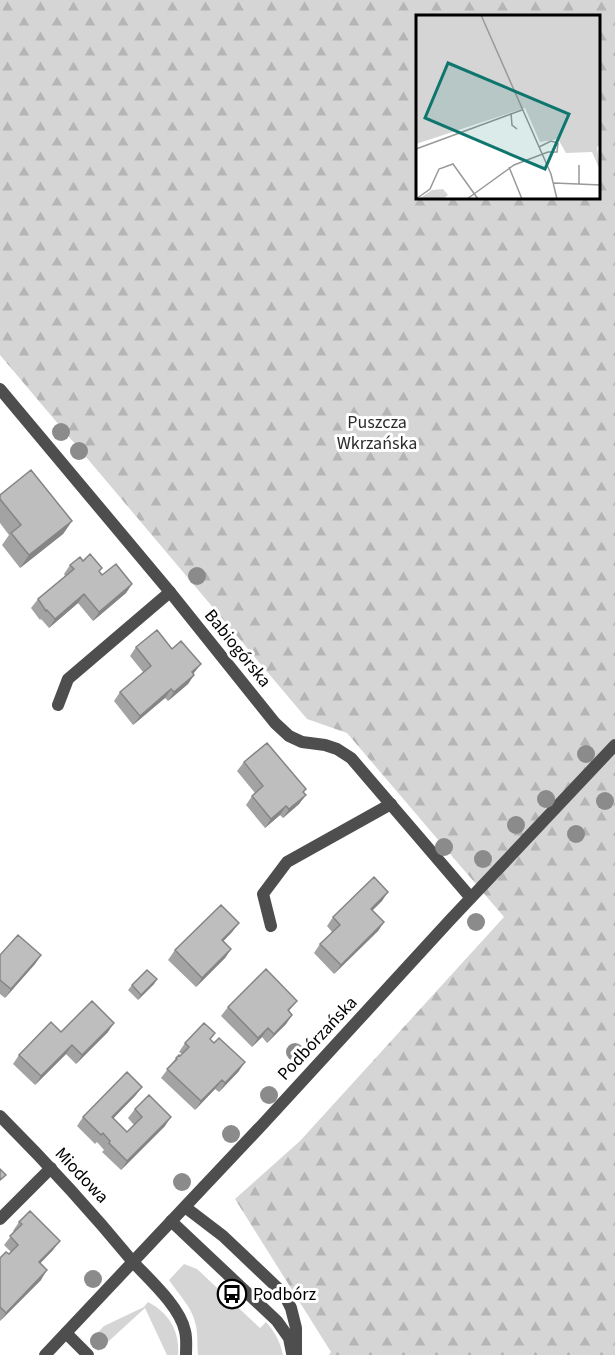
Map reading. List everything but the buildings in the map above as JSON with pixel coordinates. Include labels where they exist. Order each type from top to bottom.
[{"type":"street","name":"Babiogórska","points":[[0,389],[170,592],[275,723],[289,736],[302,742],[326,745],[351,758],[471,898]]},
{"type":"street","points":[[58,705],[68,679],[170,592]]},
{"type":"street","name":"Podbórzańska","points":[[45,1355],[615,745]]},
{"type":"street","points":[[271,926],[263,894],[287,862],[390,804]]},
{"type":"street","name":"Miodowa","points":[[0,1116],[51,1168],[173,1306],[183,1322],[186,1355]]},
{"type":"street","points":[[0,1219],[51,1168]]},
{"type":"street","points":[[185,1207],[224,1236],[284,1294],[295,1321],[297,1336],[295,1355]]},
{"type":"street","points":[[171,1221],[277,1321],[295,1355]]},
{"type":"street","points":[[66,1333],[88,1355]]},
{"type":"green space","name":"Puszcza Wkrzańska","points":[[0,0],[615,0],[615,1355],[329,1355],[331,1352],[235,1199],[300,1141],[504,917],[347,733],[307,719],[0,355]]},
{"type":"green space","points":[[184,1264],[197,1269],[260,1328],[266,1322],[277,1337],[283,1355],[198,1355],[194,1319],[189,1307],[169,1280]]},
{"type":"green space","points":[[148,1302],[162,1312],[172,1324],[177,1338],[178,1355],[167,1355],[145,1308],[98,1351],[90,1341],[104,1326],[144,1307]]},
{"type":"place","name":"Podbórz","points":[[232,1294]]}]
